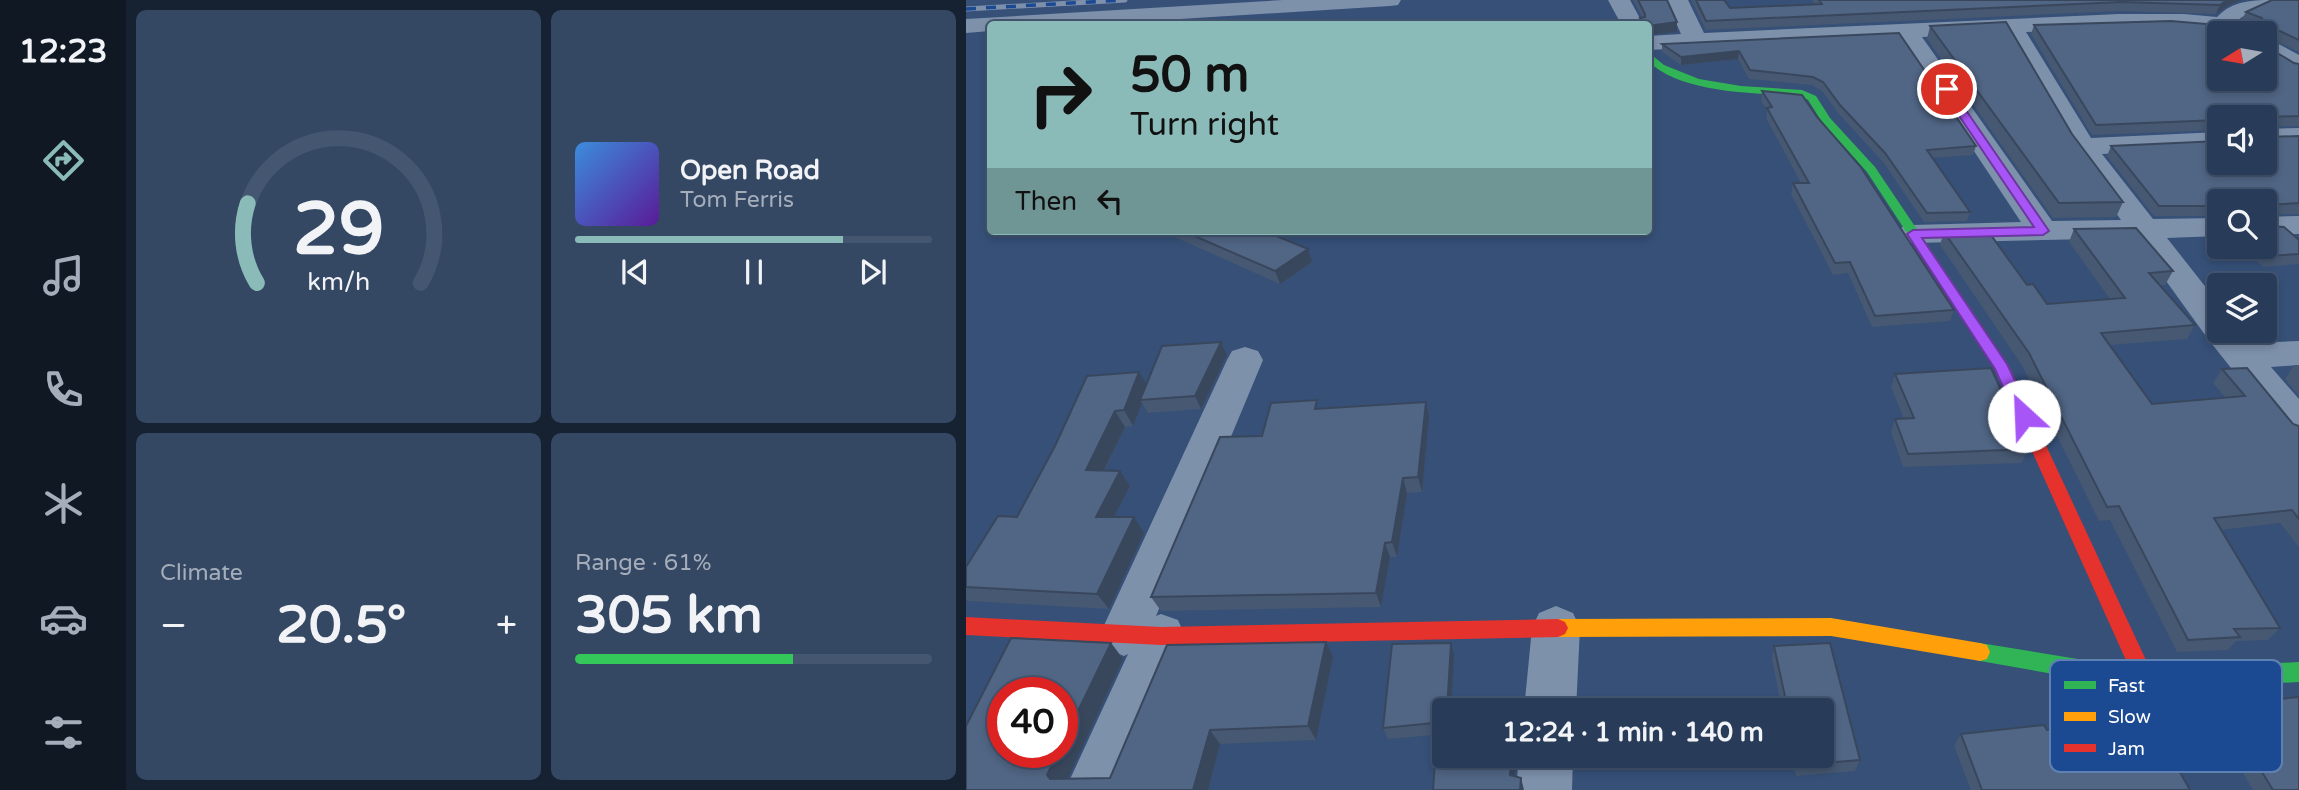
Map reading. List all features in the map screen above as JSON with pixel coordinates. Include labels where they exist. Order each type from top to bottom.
[{"type":"street","points":[[1048,21],[1390,0]]},
{"type":"street","points":[[1619,0],[1630,21]]},
{"type":"street","points":[[1677,0],[1695,40]]},
{"type":"street","points":[[2225,21],[2229,13],[2248,4],[2266,0]]},
{"type":"street","points":[[1652,43],[2186,20],[2207,23]]},
{"type":"street","points":[[966,26],[987,25]]},
{"type":"street","points":[[2012,27],[2082,147],[2207,313]]},
{"type":"street","points":[[1905,30],[2043,231]]},
{"type":"street","points":[[2281,48],[2299,65]]},
{"type":"street","points":[[1652,60],[1671,75],[1697,82],[1802,93],[1812,98],[1826,120],[1871,170],[2002,368],[2136,660]]},
{"type":"street","points":[[2277,137],[2299,136]]},
{"type":"street","points":[[2082,147],[2207,141]]},
{"type":"street","points":[[2277,226],[2299,225]]},
{"type":"street","points":[[1913,234],[2207,227]]},
{"type":"street","points":[[2230,343],[2299,426]]},
{"type":"street","points":[[2248,343],[2299,353]]},
{"type":"street","points":[[1093,790],[1143,635],[1245,360]]},
{"type":"street","points":[[966,626],[1143,635],[1556,628],[1831,627],[2050,664]]},
{"type":"street","points":[[1551,698],[1556,628]]},
{"type":"street","points":[[1544,790],[1545,768]]},
{"type":"building","points":[[1638,0],[1667,0],[1677,22],[1652,25],[1652,21],[1642,21],[1640,18],[1645,17]]},
{"type":"building","points":[[1696,0],[1724,0],[1730,8],[1822,4],[1819,0],[2227,0],[2220,5],[2122,2],[1706,21]]},
{"type":"building","points":[[2272,0],[2299,0],[2299,40],[2277,30],[2277,21],[2264,21],[2246,12]]},
{"type":"building","points":[[2171,21],[2207,24],[2207,91],[2277,91],[2277,53],[2299,64],[2299,116],[2277,117],[2277,105],[2207,105],[2207,120],[2096,125],[2034,25]]},
{"type":"building","points":[[2006,22],[2072,134],[2123,202],[2059,203],[1930,26]]},
{"type":"building","points":[[1899,33],[1976,146],[1927,150],[1970,212],[1927,213],[1885,153],[1840,105],[1823,82],[1813,77],[1750,70],[1739,51],[1681,57],[1662,44]]},
{"type":"building","points":[[1762,91],[1802,95],[1817,117],[1860,166],[1954,310],[1875,316],[1850,262],[1835,263],[1793,183],[1809,183],[1767,108],[1772,107]]},
{"type":"building","points":[[2299,136],[2299,203],[2277,204],[2277,189],[2207,189],[2207,206],[2159,206],[2111,146],[2207,142],[2207,175],[2277,175],[2277,137]]},
{"type":"building","points":[[2277,227],[2284,227],[2299,240],[2299,254],[2277,255]]},
{"type":"building","points":[[2136,228],[2173,271],[2149,273],[2195,325],[2101,333],[2152,404],[2245,396],[2222,369],[2247,368],[2293,424],[2299,426],[2299,519],[2292,510],[2214,518],[2280,628],[2234,629],[2240,637],[2188,640],[2119,506],[2107,507],[2029,353],[1944,232],[1988,231],[2027,285],[2033,284],[2047,304],[2125,298],[2074,229]]},
{"type":"building","points":[[1192,235],[1274,235],[1308,249],[1275,271]]},
{"type":"building","points":[[1221,342],[1195,396],[1140,400],[1162,346]]},
{"type":"building","points":[[1991,368],[2028,449],[1908,454],[1895,419],[1914,418],[1895,374]]},
{"type":"building","points":[[1139,372],[1124,410],[1115,411],[1086,470],[1120,471],[1096,517],[1134,517],[1097,594],[966,587],[966,567],[998,516],[1017,517],[1055,446],[1087,376]]},
{"type":"building","points":[[1317,400],[1315,409],[1426,402],[1418,477],[1403,478],[1392,542],[1385,543],[1376,593],[1151,597],[1220,437],[1262,436],[1271,403]]},
{"type":"building","points":[[1011,638],[1111,643],[1078,711],[1078,677],[991,677]]},
{"type":"building","points":[[1326,642],[1308,726],[1210,730],[1193,790],[966,790],[966,726],[987,685],[987,768],[1050,768],[1047,775],[1050,779],[1110,778],[1167,645]]},
{"type":"building","points":[[1451,643],[1448,698],[1432,698],[1432,723],[1383,728],[1392,644]]},
{"type":"building","points":[[1830,643],[1860,760],[1834,762],[1834,698],[1785,698],[1774,646]]},
{"type":"building","points":[[2299,697],[2299,790],[2273,790],[2262,772],[2282,772],[2282,699]]},
{"type":"building","points":[[2044,725],[2047,730],[2050,730],[2050,772],[2180,772],[2190,790],[1982,790],[1961,734]]},
{"type":"building","points":[[1435,768],[1511,768],[1510,775],[1521,778],[1520,790],[1433,790]]},
{"type":"railway","points":[[966,9],[1125,0]]},
{"type":"traffic: fast","points":[[1652,59],[1660,67],[1697,82],[1741,89],[1802,93],[1812,98],[1826,120],[1871,170],[1973,323]]},
{"type":"traffic: fast","points":[[1980,652],[2050,664]]},
{"type":"traffic: fast","points":[[2282,673],[2299,672]]},
{"type":"traffic: slow","points":[[1558,628],[1831,627],[1980,652]]},
{"type":"traffic: jam","points":[[1973,323],[2002,368],[2136,660]]},
{"type":"traffic: jam","points":[[966,626],[1161,636],[1558,628]]},
{"type":"route","points":[[1947,89],[2043,231],[1913,234],[2002,368],[2024,416]]}]
